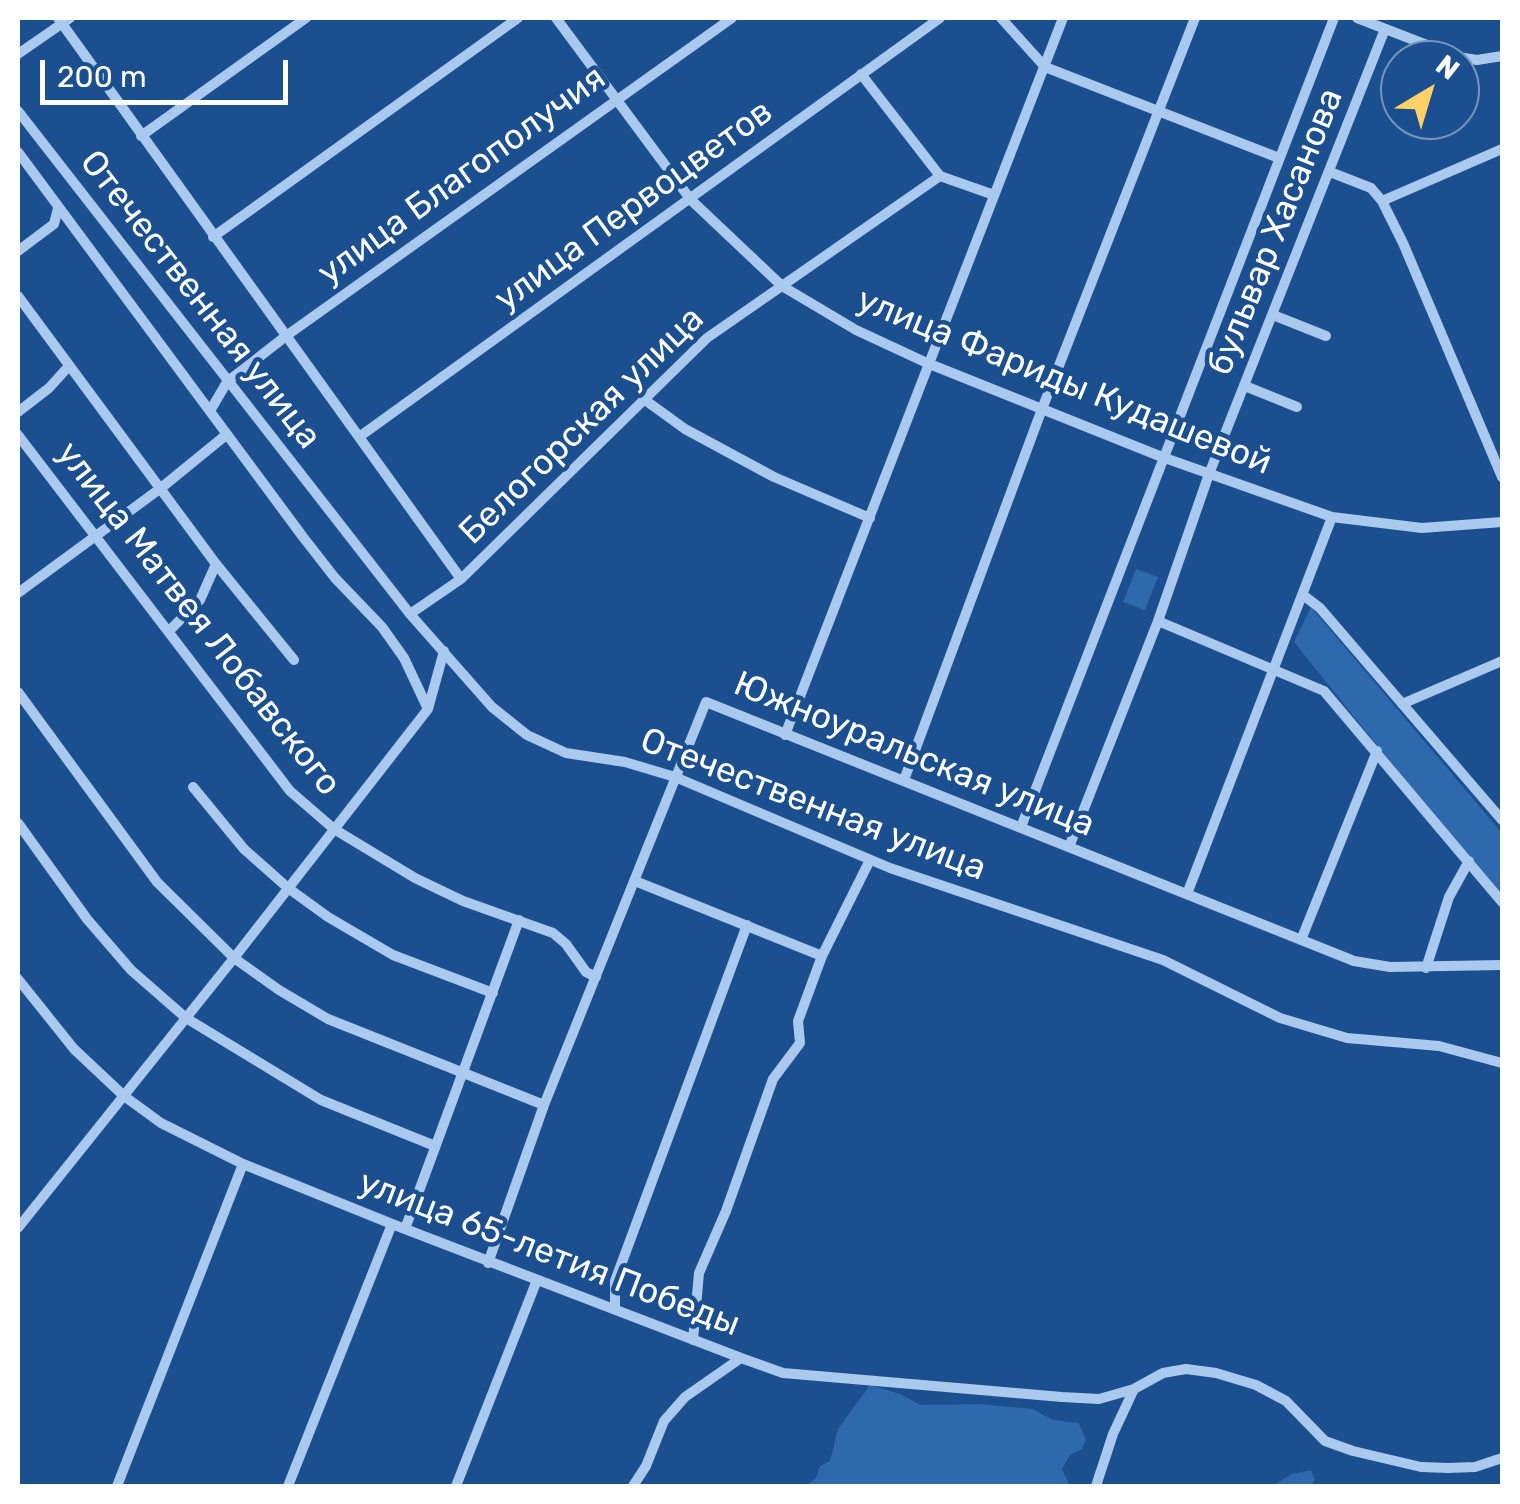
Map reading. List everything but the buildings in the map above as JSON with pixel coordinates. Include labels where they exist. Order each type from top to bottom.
[{"type":"street","points":[[140,136],[306,18]]},
{"type":"street","points":[[213,237],[518,18]]},
{"type":"street","name":"улица Фариды Кудашевой","points":[[556,18],[691,200],[782,286],[856,330],[1162,457],[1332,517],[1422,528],[1502,522]]},
{"type":"street","name":"улица Благополучия","points":[[227,382],[732,18]]},
{"type":"street","name":"улица Первоцветов","points":[[359,437],[940,18]]},
{"type":"street","points":[[1000,18],[1045,68],[1279,158]]},
{"type":"street","points":[[784,735],[1063,18]]},
{"type":"street","points":[[904,780],[1042,409],[1195,18]]},
{"type":"street","name":"бульвар Хасанова","points":[[1021,827],[1334,18]]},
{"type":"street","points":[[1357,18],[1458,57],[1477,60],[1502,56]]},
{"type":"street","points":[[18,54],[63,19],[140,136],[462,579]]},
{"type":"street","name":"бульвар Хасанова","points":[[1069,847],[1158,621],[1209,474],[1385,29]]},
{"type":"street","points":[[861,74],[940,176],[994,195]]},
{"type":"street","name":"Отечественная улица","points":[[18,111],[410,614],[492,708],[527,735],[566,754],[625,762],[675,776],[870,860],[1162,960],[1280,1018],[1347,1038],[1439,1046],[1502,1063]]},
{"type":"street","points":[[18,152],[226,436],[336,578],[382,627],[404,658],[428,709]]},
{"type":"street","points":[[1382,201],[1501,153]]},
{"type":"street","points":[[1330,172],[1371,188],[1382,201],[1502,478]]},
{"type":"street","name":"Белогорская улица","points":[[410,614],[462,579],[707,338],[940,176]]},
{"type":"street","points":[[18,251],[54,224],[58,208]]},
{"type":"street","points":[[18,296],[216,564],[294,660]]},
{"type":"street","points":[[1273,315],[1326,336]]},
{"type":"street","points":[[18,412],[49,388],[68,366]]},
{"type":"street","points":[[210,411],[227,382]]},
{"type":"street","points":[[1245,386],[1297,407]]},
{"type":"street","points":[[645,400],[685,429],[774,477],[870,518]]},
{"type":"street","name":"улица Матвея Лобавского","points":[[18,435],[290,791],[334,830],[431,886],[553,934],[566,944],[586,972],[596,977]]},
{"type":"street","points":[[18,592],[162,488],[226,436]]},
{"type":"street","points":[[1187,894],[1332,517]]},
{"type":"street","points":[[169,632],[200,600],[216,564]]},
{"type":"street","points":[[1303,595],[1320,608],[1502,820]]},
{"type":"street","points":[[1158,621],[1324,691],[1502,902]]},
{"type":"street","points":[[18,1228],[428,709],[444,651]]},
{"type":"street","points":[[1402,704],[1502,662]]},
{"type":"street","points":[[18,692],[157,882],[234,958],[328,1018],[544,1104]]},
{"type":"street","name":"Южноуральская улица","points":[[488,1262],[544,1104],[706,702],[1300,940],[1372,965],[1502,965]]},
{"type":"street","points":[[1300,940],[1377,751]]},
{"type":"street","points":[[194,787],[244,848],[288,888],[359,937],[393,955],[493,993]]},
{"type":"street","points":[[18,824],[87,919],[131,970],[186,1018],[321,1100],[435,1146]]},
{"type":"street","points":[[693,1340],[699,1273],[726,1211],[773,1079],[800,1043],[798,1021],[822,956],[870,860]]},
{"type":"street","points":[[1426,968],[1449,898],[1469,862]]},
{"type":"street","points":[[635,881],[822,956]]},
{"type":"street","points":[[404,1228],[465,1073],[518,920]]},
{"type":"street","points":[[614,1310],[615,1281],[747,926]]},
{"type":"street","name":"улица 65-летия Победы","points":[[19,985],[74,1049],[160,1124],[243,1164],[392,1224],[783,1373],[1099,1398],[1134,1390],[1186,1368],[1216,1372],[1256,1385],[1286,1401],[1325,1441],[1353,1451],[1421,1467],[1474,1467],[1502,1458]]},
{"type":"street","points":[[117,1486],[243,1164]]},
{"type":"street","points":[[288,1486],[392,1224]]},
{"type":"street","points":[[456,1486],[537,1280]]},
{"type":"street","points":[[633,1486],[664,1422],[703,1382],[741,1358]]},
{"type":"street","points":[[1096,1486],[1134,1390]]},
{"type":"shaded area","points":[[1136,569],[1158,577],[1145,610],[1123,602]]},
{"type":"shaded area","points":[[1311,607],[1502,833],[1502,901],[1294,642]]},
{"type":"shaded area","points":[[870,1385],[921,1405],[978,1404],[1033,1409],[1053,1420],[1079,1423],[1086,1440],[1062,1469],[1070,1486],[805,1486],[816,1478],[820,1466],[830,1461],[838,1429]]},
{"type":"shaded area","points":[[1311,1470],[1315,1480],[1311,1486],[1272,1486],[1292,1474]]}]
